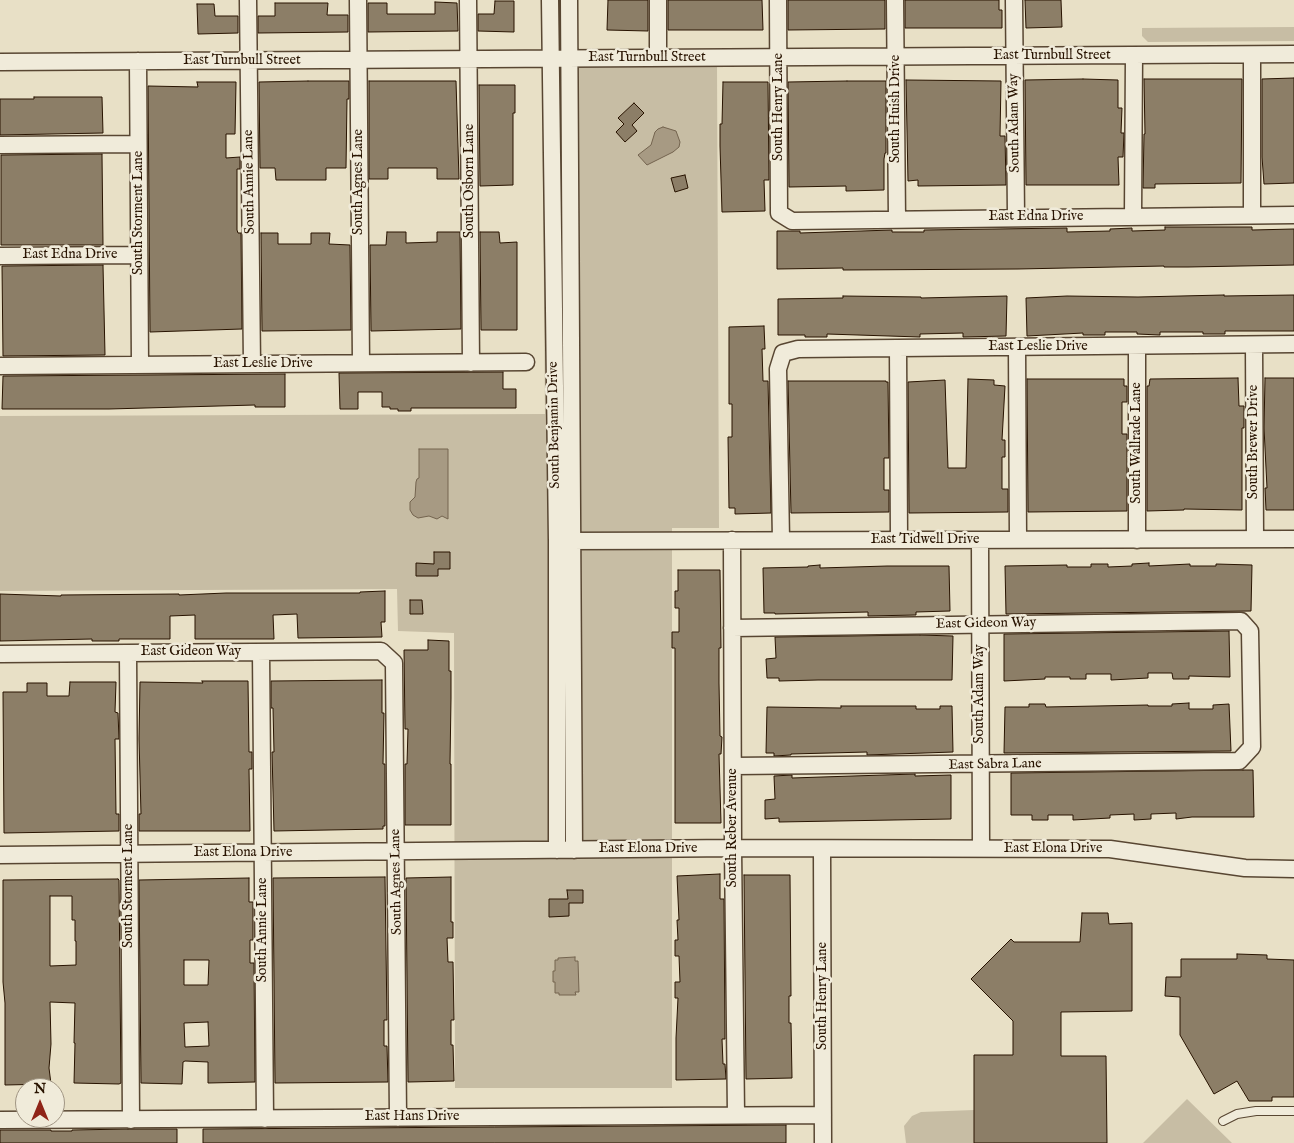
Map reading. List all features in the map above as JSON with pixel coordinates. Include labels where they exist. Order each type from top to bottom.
[{"type":"street","name":"South Annie Lane","points":[[248,0],[252,364]]},
{"type":"street","name":"South Agnes Lane","points":[[358,0],[361,364]]},
{"type":"street","name":"South Osborn Lane","points":[[468,0],[471,363]]},
{"type":"street","name":"South Benjamin Drive","points":[[550,0],[550,60],[574,850]]},
{"type":"street","name":"South Benjamin Drive","points":[[557,850],[565,540],[568,0]]},
{"type":"street","points":[[658,0],[658,58]]},
{"type":"street","name":"South Henry Lane","points":[[778,0],[779,213]]},
{"type":"street","name":"South Huish Drive","points":[[895,0],[897,219]]},
{"type":"street","name":"South Adam Way","points":[[1014,0],[1016,217]]},
{"type":"street","name":"East Turnbull Street","points":[[0,62],[1294,54]]},
{"type":"street","points":[[1133,216],[1134,55]]},
{"type":"street","points":[[1252,55],[1252,215]]},
{"type":"street","name":"South Storment Lane","points":[[138,62],[140,365]]},
{"type":"street","points":[[0,145],[138,144]]},
{"type":"street","name":"East Edna Drive","points":[[779,213],[792,220],[1294,215]]},
{"type":"street","name":"East Edna Drive","points":[[0,256],[139,255]]},
{"type":"street","name":"East Leslie Drive","points":[[781,540],[778,369],[783,353],[798,349],[1294,344]]},
{"type":"street","name":"South Brewer Drive","points":[[1254,345],[1255,539]]},
{"type":"street","name":"South Wallrade Lane","points":[[1136,540],[1137,346]]},
{"type":"street","points":[[1017,347],[1018,540]]},
{"type":"street","points":[[898,348],[899,540]]},
{"type":"street","name":"East Leslie Drive","points":[[0,366],[526,362]]},
{"type":"street","name":"East Tidwell Drive","points":[[565,540],[1294,539]]},
{"type":"street","name":"South Reber Avenue","points":[[732,540],[732,848],[736,1115]]},
{"type":"street","name":"South Adam Way","points":[[980,540],[981,848]]},
{"type":"street","name":"East Gideon Way","points":[[732,628],[1241,621],[1250,630],[1252,747]]},
{"type":"street","name":"South Agnes Lane","points":[[381,651],[394,663],[398,1118]]},
{"type":"street","name":"East Gideon Way","points":[[0,654],[381,651]]},
{"type":"street","name":"South Annie Lane","points":[[261,652],[265,1119]]},
{"type":"street","name":"South Storment Lane","points":[[128,653],[131,1120]]},
{"type":"street","name":"East Sabra Lane","points":[[732,766],[1239,761],[1252,747]]},
{"type":"street","name":"East Elona Drive","points":[[0,855],[732,848],[1110,849],[1245,868],[1294,869]]},
{"type":"street","name":"South Henry Lane","points":[[822,849],[823,1143]]},
{"type":"street","name":"East Hans Drive","points":[[0,1120],[823,1115]]},
{"type":"lane","points":[[1223,1121],[1237,1114],[1256,1111],[1294,1111]]},
{"type":"shaded area","points":[[1294,27],[1294,41],[1148,42],[1142,36],[1142,28]]},
{"type":"shaded area","points":[[717,65],[719,528],[672,528],[672,1088],[455,1088],[454,633],[398,631],[397,589],[0,591],[0,416],[545,414],[542,67]]},
{"type":"shaded area","points":[[663,127],[676,131],[680,142],[679,147],[647,165],[638,155],[651,145],[655,132]]},
{"type":"shaded area","points":[[419,449],[448,449],[448,519],[442,516],[437,519],[429,516],[418,518],[410,510],[410,502],[415,497],[416,482],[419,478]]},
{"type":"shaded area","points":[[575,957],[575,961],[578,961],[579,992],[575,992],[576,995],[559,995],[559,993],[555,993],[555,982],[553,982],[555,960],[558,960],[558,958]]},
{"type":"shaded area","points":[[1187,1099],[1232,1143],[1143,1143]]},
{"type":"shaded area","points":[[974,1110],[974,1143],[906,1143],[904,1126],[912,1116],[921,1112]]},
{"type":"building","points":[[608,0],[648,0],[648,31],[607,30]]},
{"type":"building","points":[[668,0],[762,0],[763,30],[668,30]]},
{"type":"building","points":[[788,0],[885,0],[885,29],[788,30]]},
{"type":"building","points":[[905,0],[999,0],[999,10],[1002,10],[1002,28],[905,28]]},
{"type":"building","points":[[1025,0],[1061,0],[1062,27],[1026,28]]},
{"type":"building","points":[[495,1],[514,1],[514,32],[478,31],[478,14],[494,14]]},
{"type":"building","points":[[435,2],[457,3],[458,31],[368,32],[368,3],[387,3],[387,14],[435,14]]},
{"type":"building","points":[[275,3],[328,3],[327,15],[348,15],[348,32],[258,33],[258,16],[275,16]]},
{"type":"building","points":[[197,4],[214,4],[215,16],[238,16],[238,33],[198,34]]},
{"type":"building","points":[[1294,78],[1294,183],[1264,184],[1262,79]]},
{"type":"building","points":[[1144,79],[1242,79],[1241,183],[1155,184],[1155,188],[1143,188],[1145,134]]},
{"type":"building","points":[[906,80],[1001,81],[1000,136],[1005,136],[1006,185],[918,186],[918,180],[908,181]]},
{"type":"building","points":[[1025,80],[1118,80],[1118,108],[1122,108],[1121,133],[1124,133],[1123,157],[1118,157],[1119,185],[1026,185]]},
{"type":"building","points":[[349,81],[346,168],[326,168],[326,180],[276,180],[275,168],[260,168],[259,82]]},
{"type":"building","points":[[369,81],[456,81],[459,179],[437,179],[437,168],[388,168],[388,179],[369,179]]},
{"type":"building","points":[[886,81],[884,190],[846,191],[846,186],[789,187],[788,82]]},
{"type":"building","points":[[197,82],[236,82],[235,134],[226,134],[226,158],[240,157],[240,169],[237,169],[237,230],[238,233],[241,233],[242,329],[150,332],[148,86],[198,87]]},
{"type":"building","points":[[723,82],[768,82],[769,180],[764,180],[765,211],[722,212],[720,124],[722,124]]},
{"type":"building","points":[[479,85],[515,85],[513,185],[480,186]]},
{"type":"building","points":[[34,97],[102,97],[103,133],[0,135],[0,99],[34,99]]},
{"type":"building","points":[[634,103],[644,113],[632,125],[637,131],[625,142],[616,132],[624,124],[618,118]]},
{"type":"building","points":[[102,154],[103,245],[1,245],[1,155]]},
{"type":"building","points":[[685,175],[688,188],[675,192],[671,178]]},
{"type":"building","points":[[1165,227],[1252,227],[1252,230],[1294,229],[1294,265],[1018,269],[777,269],[777,231],[800,231],[800,233],[892,230],[892,232],[924,232],[924,230],[1067,228],[1067,232],[1110,231],[1110,229],[1132,228],[1132,231],[1165,230]]},
{"type":"building","points":[[387,232],[406,232],[406,243],[437,242],[437,232],[460,232],[461,329],[371,331],[370,245],[386,245]]},
{"type":"building","points":[[480,232],[499,232],[500,243],[517,242],[517,330],[481,330]]},
{"type":"building","points":[[261,233],[278,233],[278,244],[311,244],[311,233],[330,233],[329,244],[350,245],[351,330],[262,331]]},
{"type":"building","points":[[103,265],[105,355],[3,356],[2,266]]},
{"type":"building","points":[[1294,295],[1294,331],[1225,331],[1225,334],[1160,332],[1160,335],[1137,334],[1137,332],[1105,332],[1105,335],[1083,335],[1083,333],[1027,336],[1026,298]]},
{"type":"building","points":[[843,296],[921,298],[1007,296],[1006,336],[963,337],[963,333],[920,334],[920,337],[827,334],[827,337],[778,335],[778,299],[843,298]]},
{"type":"building","points":[[764,326],[765,349],[762,349],[763,381],[768,381],[771,513],[735,514],[735,508],[729,508],[728,437],[732,437],[732,404],[729,404],[729,327]]},
{"type":"building","points":[[503,372],[503,389],[516,389],[516,408],[411,408],[411,411],[398,411],[398,409],[390,409],[390,407],[382,407],[382,392],[358,392],[358,409],[340,409],[339,373]]},
{"type":"building","points":[[285,374],[285,407],[255,407],[255,405],[109,409],[2,409],[3,376]]},
{"type":"building","points":[[1238,378],[1239,406],[1244,406],[1244,428],[1242,428],[1242,510],[1184,509],[1147,511],[1147,386],[1149,386],[1150,379]]},
{"type":"building","points":[[1265,378],[1294,378],[1294,510],[1266,510]]},
{"type":"building","points":[[968,379],[994,380],[994,385],[1005,386],[1002,440],[1005,440],[1005,457],[1002,457],[1002,489],[1008,489],[1008,512],[909,513],[908,382],[945,380],[948,468],[966,468]]},
{"type":"building","points":[[1027,379],[1124,379],[1124,386],[1127,386],[1127,402],[1122,402],[1122,434],[1127,434],[1127,511],[1028,512]]},
{"type":"building","points":[[788,381],[888,382],[889,458],[884,458],[884,490],[889,490],[889,512],[791,513]]},
{"type":"building","points":[[434,552],[450,552],[450,569],[438,569],[438,576],[416,576],[416,563],[434,564]]},
{"type":"building","points":[[1149,563],[1149,566],[1190,564],[1190,566],[1216,566],[1216,564],[1252,565],[1251,611],[1006,614],[1005,566],[1067,565],[1067,567],[1091,567],[1091,564],[1108,564],[1108,567]]},
{"type":"building","points":[[820,565],[820,568],[949,566],[950,611],[916,612],[916,615],[868,616],[868,612],[764,613],[763,568]]},
{"type":"building","points":[[678,570],[720,570],[721,648],[719,648],[719,683],[720,736],[722,737],[721,754],[719,754],[721,823],[675,823],[675,648],[672,648],[672,632],[679,632],[679,608],[675,608],[675,591],[678,591]]},
{"type":"building","points":[[385,591],[385,622],[381,622],[382,637],[298,638],[297,614],[273,615],[274,639],[195,639],[195,615],[170,616],[170,639],[0,641],[0,594],[61,596],[360,593]]},
{"type":"building","points":[[410,600],[422,600],[423,614],[410,614]]},
{"type":"building","points":[[1229,631],[1230,677],[1189,676],[1189,679],[1173,679],[1172,673],[1148,673],[1148,678],[1111,680],[1111,674],[1086,674],[1086,679],[1045,677],[1045,679],[1004,681],[1004,634]]},
{"type":"building","points":[[953,636],[952,680],[779,681],[779,678],[767,678],[766,659],[776,658],[775,637]]},
{"type":"building","points":[[428,640],[449,641],[449,671],[451,671],[451,825],[405,825],[405,764],[407,764],[408,729],[405,729],[404,650],[428,650]]},
{"type":"building","points":[[382,680],[382,713],[384,713],[383,764],[385,764],[385,826],[383,826],[383,829],[274,831],[272,752],[274,752],[271,681]]},
{"type":"building","points":[[202,681],[248,681],[249,752],[252,752],[252,769],[249,769],[250,831],[139,831],[139,814],[141,814],[140,682],[203,683]]},
{"type":"building","points":[[70,682],[116,682],[115,712],[118,713],[119,739],[115,739],[116,814],[119,814],[119,831],[4,833],[3,692],[27,692],[27,683],[47,683],[47,696],[69,696]]},
{"type":"building","points":[[1189,703],[1189,709],[1213,709],[1213,705],[1229,704],[1231,751],[1004,753],[1005,707],[1029,707],[1029,704],[1045,704],[1046,707],[1172,706],[1172,704]]},
{"type":"building","points":[[841,706],[916,706],[916,709],[940,709],[940,706],[952,706],[953,752],[867,755],[867,752],[774,756],[774,753],[766,753],[767,707],[841,708]]},
{"type":"building","points":[[1253,770],[1254,817],[1192,817],[1176,819],[1176,813],[1151,814],[1151,819],[1134,820],[1134,814],[1110,815],[1110,818],[1073,820],[1073,815],[1048,815],[1048,820],[1032,820],[1032,815],[1011,815],[1011,773]]},
{"type":"building","points":[[915,774],[915,776],[951,775],[951,819],[779,822],[779,818],[765,819],[765,800],[775,799],[774,776],[792,775],[792,778]]},
{"type":"building","points":[[720,874],[720,899],[724,899],[725,1039],[722,1039],[726,1079],[676,1080],[678,998],[675,998],[675,982],[680,982],[679,956],[675,956],[675,940],[678,940],[677,920],[679,920],[677,876]]},
{"type":"building","points":[[744,875],[790,875],[791,996],[789,996],[789,1023],[791,1023],[792,1078],[746,1079]]},
{"type":"building","points":[[385,877],[387,1020],[384,1020],[384,1046],[387,1046],[388,1082],[275,1083],[273,878]]},
{"type":"building","points":[[451,877],[453,938],[447,938],[448,962],[453,962],[454,1020],[451,1020],[451,1045],[453,1045],[454,1081],[408,1082],[406,878]]},
{"type":"building","points":[[249,878],[249,902],[253,902],[253,940],[250,940],[250,963],[254,963],[255,1082],[208,1083],[208,1062],[185,1061],[183,1062],[182,1084],[141,1083],[139,880]],"holes":[[[184,960],[209,960],[208,985],[184,985]],[[208,1022],[209,1046],[185,1047],[184,1023]]]},
{"type":"building","points":[[118,879],[121,1083],[74,1083],[75,1003],[50,1002],[50,1078],[15,1078],[15,1085],[5,1085],[5,1003],[3,982],[3,880]],"holes":[[[50,896],[72,896],[72,920],[75,920],[76,965],[50,966]]]},
{"type":"building","points":[[567,890],[583,890],[583,903],[569,903],[569,916],[549,917],[549,899],[568,899]]},
{"type":"building","points":[[1082,913],[1108,913],[1109,924],[1132,923],[1132,1011],[1061,1012],[1061,1056],[1106,1056],[1107,1143],[974,1143],[974,1055],[1013,1055],[1013,1021],[971,979],[1011,939],[1014,942],[1080,942]]},
{"type":"building","points":[[1237,954],[1267,955],[1267,959],[1294,960],[1294,1097],[1272,1097],[1272,1101],[1249,1101],[1237,1081],[1214,1094],[1180,1035],[1180,997],[1165,996],[1166,977],[1181,977],[1181,959],[1237,959]]},
{"type":"building","points":[[786,1125],[786,1143],[203,1143],[203,1129]]},
{"type":"building","points":[[177,1129],[177,1143],[0,1143],[0,1130],[72,1131]]}]
